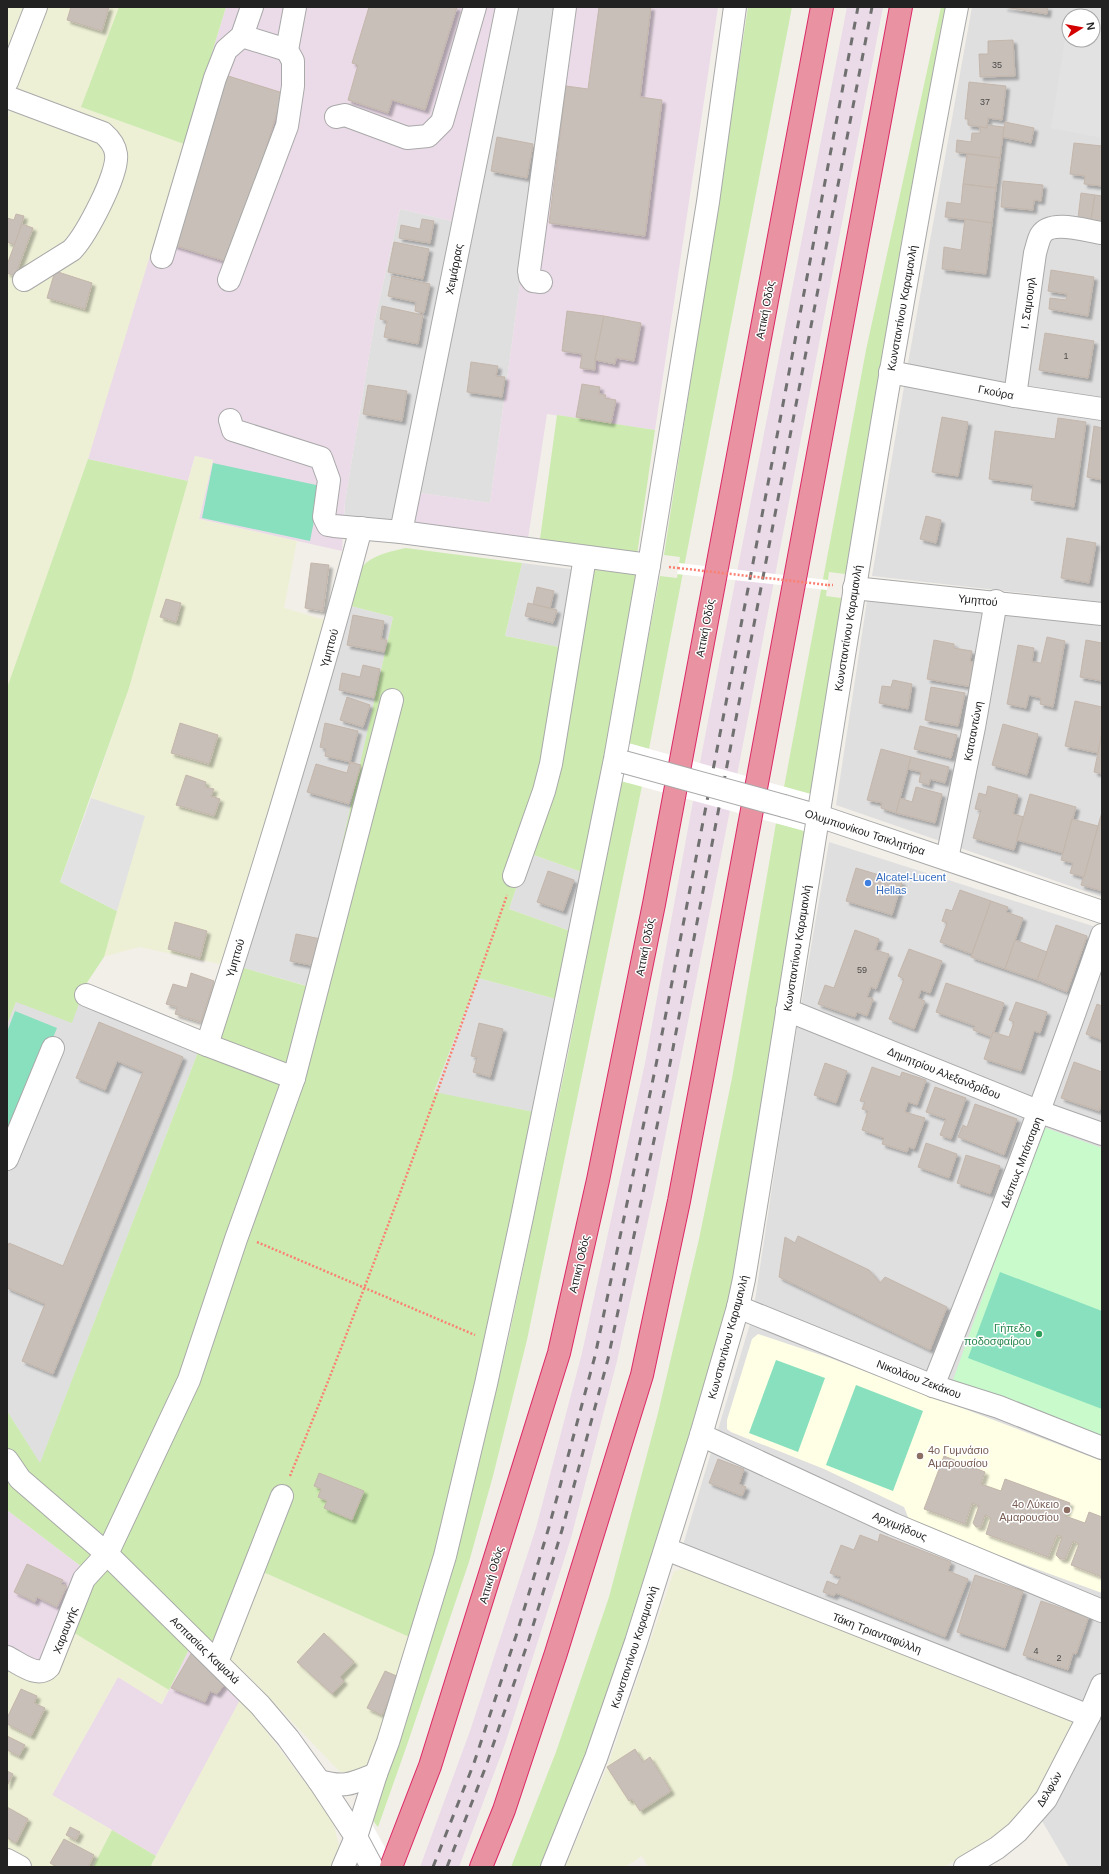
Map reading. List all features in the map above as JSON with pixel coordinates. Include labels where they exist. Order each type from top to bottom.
[{"type":"highway","name":"Αττική Οδός","points":[[391,1867],[430,1766],[559,1353],[600,1172],[652,911],[822,7]]},
{"type":"highway","points":[[481,1867],[504,1810],[556,1653],[642,1375],[701,1089],[901,7]]},
{"type":"street","points":[[7,82],[36,7]]},
{"type":"street","points":[[162,257],[215,78],[226,50],[242,36],[252,7]]},
{"type":"street","points":[[229,280],[287,126],[293,86],[293,61],[287,50],[295,7]]},
{"type":"street","points":[[336,117],[345,115],[407,138],[428,136],[442,122],[475,7]]},
{"type":"street","name":"Χειμάρρας","points":[[401,532],[507,7]]},
{"type":"street","points":[[541,282],[533,281],[530,277],[529,271],[565,7]]},
{"type":"street","points":[[343,1867],[356,1836],[388,1742],[416,1655],[445,1556],[525,1202],[620,760],[649,565],[708,202],[735,7]]},
{"type":"street","name":"Κωνσταντίνου Καραμανλή","points":[[552,1867],[596,1758],[636,1642],[701,1435],[738,1307],[755,1215],[817,815],[890,372],[957,7]]},
{"type":"street","points":[[242,36],[287,50]]},
{"type":"street","points":[[7,97],[100,132],[109,138],[116,154],[116,166],[111,179],[93,220],[78,244],[72,250],[24,280]]},
{"type":"street","name":"Ι. Σαμουηλ","points":[[1015,396],[1035,253],[1042,234],[1051,228],[1064,226],[1102,233]]},
{"type":"street","name":"Γκούρα","points":[[890,372],[1015,396],[1102,409]]},
{"type":"street","points":[[230,420],[233,430],[321,458],[329,480],[325,505],[326,522],[334,526],[401,532],[649,565]]},
{"type":"street","name":"Υμηττού","points":[[207,1045],[239,945],[328,651],[360,528]]},
{"type":"street","points":[[514,876],[544,791],[551,764],[585,557]]},
{"type":"street","name":"Υμηττού","points":[[854,588],[1102,614]]},
{"type":"street","name":"Κατσαντώνη","points":[[947,859],[974,727],[996,602]]},
{"type":"street","points":[[107,1554],[189,1380],[238,1234],[294,1078],[392,700]]},
{"type":"street","name":"Ολυμπιονίκου Τσικλητήρα","points":[[620,760],[817,815],[1102,912]]},
{"type":"street","name":"Δέσπως Μπότσαρη","points":[[933,1386],[987,1253],[1040,1112],[1102,935]]},
{"type":"street","points":[[86,995],[207,1045],[294,1078]]},
{"type":"street","name":"Δημητρίου Αλεξανδρίδου","points":[[787,1010],[1040,1112],[1102,1134]]},
{"type":"street","points":[[7,1159],[53,1048]]},
{"type":"street","name":"Νικολάου Ζεκάκου","points":[[738,1307],[933,1386],[999,1407],[1102,1448]]},
{"type":"street","name":"Αρχιμήδους","points":[[701,1435],[892,1524],[1102,1611]]},
{"type":"street","name":"Ασπασίας Καψαλά","points":[[7,1460],[20,1479],[107,1554],[260,1705],[288,1738],[319,1781],[356,1836],[370,1863]]},
{"type":"street","points":[[217,1662],[282,1496]]},
{"type":"street","name":"Τάκη Τριανταφύλλη","points":[[666,1549],[1089,1716]]},
{"type":"street","name":"Χαραυγής","points":[[7,1657],[36,1672],[46,1670],[52,1663],[84,1579],[107,1554]]},
{"type":"street","name":"Δελφών","points":[[965,1867],[997,1848],[1033,1816],[1046,1799],[1089,1716],[1102,1685]]},
{"type":"street","points":[[319,1781],[342,1786],[376,1774]]},
{"type":"street","points":[[7,1860],[20,1867]]},
{"type":"path","points":[[678,568],[828,585]]},
{"type":"path","points":[[282,1496],[365,1287],[432,1108],[514,876]]},
{"type":"path","points":[[238,1234],[494,1343]]},
{"type":"shaded area","points":[[7,7],[119,7],[81,107],[184,144],[88,459],[7,688],[7,121],[12,103],[7,101]]},
{"type":"shaded area","points":[[226,7],[497,7],[452,221],[400,209],[375,319],[345,501],[342,551],[199,519],[213,460],[195,456],[188,481],[88,459]]},
{"type":"shaded area","points":[[514,7],[558,7],[490,503],[420,493],[425,469],[406,463],[393,524],[344,521],[345,501],[375,319],[400,209],[452,221],[473,221]]},
{"type":"shaded area","points":[[558,7],[718,7],[655,430],[547,414],[527,545],[415,531],[414,517],[420,493],[490,503]]},
{"type":"shaded area","points":[[847,7],[883,7],[740,760],[654,1193],[617,1361],[571,1538],[505,1744],[459,1867],[420,1867],[470,1731],[536,1528],[582,1353],[645,1063],[702,752]]},
{"type":"shaded area","points":[[972,7],[1102,7],[1102,602],[872,576],[908,363]]},
{"type":"shaded area","points":[[1070,7],[1102,7],[1102,138],[1051,128],[1064,48],[1101,48],[1101,8]]},
{"type":"shaded area","points":[[195,456],[213,460],[199,519],[297,541],[284,608],[329,621],[227,964],[220,964],[139,947],[103,957],[144,816],[91,798],[129,688]]},
{"type":"shaded area","points":[[522,563],[579,570],[568,649],[505,636]]},
{"type":"shaded area","points":[[867,601],[1102,625],[1102,897],[836,805]]},
{"type":"shaded area","points":[[351,606],[393,617],[311,987],[243,968],[337,658]]},
{"type":"shaded area","points":[[91,798],[145,816],[117,911],[60,882]]},
{"type":"shaded area","points":[[829,842],[1102,929],[1102,1867],[1069,1867],[1042,1821],[1097,1712],[683,1545],[750,1324],[756,1294],[787,1087]]},
{"type":"shaded area","points":[[528,853],[582,872],[570,931],[509,909]]},
{"type":"shaded area","points":[[478,978],[556,999],[534,1112],[434,1093]]},
{"type":"shaded area","points":[[86,984],[205,1034],[40,1464],[7,1411],[7,1025],[16,1002]]},
{"type":"shaded area","name":"4ο Γυμνάσιο Αμαρουσίου","points":[[758,1334],[830,1358],[1102,1461],[1102,1593],[910,1522],[904,1507],[824,1469],[731,1432],[727,1429],[727,1420],[752,1339]]},
{"type":"shaded area","points":[[7,1510],[82,1567],[37,1674],[7,1659]]},
{"type":"shaded area","points":[[254,1568],[414,1639],[368,1769],[354,1776],[339,1771],[252,1680],[232,1661],[218,1653]]},
{"type":"shaded area","points":[[683,1569],[701,1572],[1075,1722],[1038,1800],[1007,1832],[944,1867],[648,1867],[642,1856],[625,1867],[565,1867],[608,1765],[674,1571]]},
{"type":"shaded area","points":[[56,1622],[169,1690],[161,1704],[118,1677],[52,1795],[112,1830],[93,1867],[7,1867],[7,1659],[37,1674]]},
{"type":"shaded area","points":[[195,1637],[232,1661],[252,1680],[156,1856],[52,1795],[118,1677],[162,1704]]},
{"type":"shaded area","points":[[241,1698],[332,1818],[339,1846],[332,1867],[154,1867],[151,1865]]},
{"type":"green space","points":[[119,7],[226,7],[184,144],[81,107]]},
{"type":"green space","points":[[748,7],[792,7],[649,749],[628,743],[660,576],[677,578],[680,557],[664,555]]},
{"type":"green space","points":[[941,7],[951,7],[853,575],[829,572],[826,596],[849,599],[818,796],[784,787],[866,350]]},
{"type":"green space","points":[[557,415],[655,430],[637,555],[539,546]]},
{"type":"green space","points":[[88,459],[188,481],[129,688],[60,882],[117,911],[104,957],[86,984],[72,1023],[16,1002],[7,1025],[7,688]]},
{"type":"green space","points":[[213,463],[321,486],[310,541],[202,518]]},
{"type":"green space","points":[[406,548],[522,563],[505,636],[578,651],[588,569],[640,575],[582,872],[528,853],[509,909],[570,931],[556,999],[478,978],[434,1092],[534,1112],[502,1275],[414,1639],[254,1568],[218,1653],[195,1637],[169,1690],[56,1622],[82,1567],[7,1510],[7,1411],[40,1463],[205,1034],[230,964],[310,987],[393,617],[351,606],[357,577],[364,564],[375,557]]},
{"type":"green space","points":[[621,781],[642,786],[527,1340],[493,1476],[469,1562],[378,1827],[370,1817],[455,1556],[477,1472],[509,1336],[567,1059]]},
{"type":"green space","points":[[776,823],[812,833],[728,1333],[584,1764],[541,1867],[511,1867],[556,1752],[609,1597],[658,1413],[699,1239],[732,1078]]},
{"type":"green space","points":[[15,1011],[57,1028],[7,1148],[7,1032]]},
{"type":"green space","points":[[1043,1127],[1102,1148],[1102,1440],[953,1380]]},
{"type":"green space","name":"Γήπεδο ποδοσφαίρου","points":[[1000,1272],[1102,1311],[1102,1409],[968,1358]]},
{"type":"green space","points":[[776,1360],[825,1378],[798,1452],[749,1433]]},
{"type":"green space","points":[[856,1385],[923,1411],[893,1491],[826,1465]]},
{"type":"green space","points":[[112,1830],[156,1856],[151,1865],[154,1867],[93,1867]]},
{"type":"pier","points":[[679,563],[828,580],[827,590],[677,574]]},
{"type":"pier","points":[[628,743],[818,796],[812,833],[621,781]]},
{"type":"pier","points":[[369,1819],[396,1867],[351,1867]]},
{"type":"building","points":[[71,7],[109,7],[102,31],[67,20]]},
{"type":"building","points":[[369,7],[457,7],[425,110],[392,100],[388,113],[348,100],[358,65],[352,63]]},
{"type":"building","points":[[599,7],[651,7],[640,97],[662,100],[645,236],[549,223],[566,86],[588,89]]},
{"type":"building","points":[[1004,7],[1048,7],[1047,14]]},
{"type":"building","points":[[1013,40],[1015,76],[980,77],[979,54],[988,54],[988,41]]},
{"type":"building","points":[[225,75],[283,93],[231,263],[173,245]]},
{"type":"building","points":[[969,82],[1006,86],[1002,120],[988,118],[987,128],[968,125],[968,119],[965,119]]},
{"type":"building","points":[[1005,122],[1034,128],[1031,143],[1002,137]]},
{"type":"building","points":[[987,125],[1004,127],[1000,158],[956,152],[957,140],[971,142],[972,133],[980,133],[980,127],[987,128]]},
{"type":"building","points":[[497,137],[533,144],[527,178],[491,171]]},
{"type":"building","points":[[1074,143],[1102,146],[1102,186],[1084,184],[1085,176],[1070,174]]},
{"type":"building","points":[[967,154],[1000,158],[996,188],[963,184]]},
{"type":"building","points":[[1003,181],[1043,185],[1041,201],[1034,200],[1033,210],[1001,207]]},
{"type":"building","points":[[963,184],[996,188],[992,223],[945,217],[947,202],[961,204]]},
{"type":"building","points":[[1081,193],[1095,195],[1091,220],[1078,218]]},
{"type":"building","points":[[1095,195],[1102,196],[1102,222],[1091,220]]},
{"type":"building","points":[[16,214],[24,216],[15,245],[7,242],[7,218],[14,220]]},
{"type":"building","points":[[422,219],[434,221],[430,243],[399,238],[401,225],[420,229]]},
{"type":"building","points":[[965,219],[992,223],[986,274],[942,269],[944,247],[961,250]]},
{"type":"building","points":[[22,224],[33,228],[15,276],[7,273],[7,265]]},
{"type":"building","points":[[394,242],[429,249],[423,279],[388,272]]},
{"type":"building","points":[[1051,270],[1094,277],[1088,316],[1049,309],[1050,298],[1066,300],[1067,294],[1048,291]]},
{"type":"building","points":[[55,271],[92,283],[85,309],[47,298]]},
{"type":"building","points":[[392,276],[430,284],[424,313],[415,311],[416,302],[388,296]]},
{"type":"building","points":[[382,306],[423,315],[418,344],[384,337],[387,321],[380,319]]},
{"type":"building","points":[[567,311],[604,316],[595,360],[595,370],[580,368],[582,354],[562,351]]},
{"type":"building","points":[[604,316],[641,323],[634,361],[616,358],[615,364],[595,360]]},
{"type":"building","points":[[1045,333],[1094,341],[1088,378],[1039,370]]},
{"type":"building","points":[[471,362],[498,366],[496,376],[505,377],[502,397],[467,392]]},
{"type":"building","points":[[582,384],[600,387],[599,394],[606,395],[605,398],[616,400],[611,423],[576,417]]},
{"type":"building","points":[[368,385],[407,391],[402,421],[363,414]]},
{"type":"building","points":[[942,417],[968,422],[958,476],[932,472]]},
{"type":"building","points":[[1058,418],[1086,422],[1074,507],[1031,500],[1033,485],[989,479],[995,431],[1055,439]]},
{"type":"building","points":[[1094,426],[1102,428],[1102,480],[1087,477]]},
{"type":"building","points":[[926,516],[941,520],[936,543],[920,539]]},
{"type":"building","points":[[1067,538],[1096,543],[1089,583],[1061,578]]},
{"type":"building","points":[[311,563],[329,565],[323,611],[305,608]]},
{"type":"building","points":[[537,587],[554,591],[550,608],[533,604]]},
{"type":"building","points":[[166,599],[181,603],[176,622],[160,617]]},
{"type":"building","points":[[528,603],[557,610],[553,623],[525,616]]},
{"type":"building","points":[[353,615],[384,621],[381,639],[387,640],[384,652],[347,645]]},
{"type":"building","points":[[1047,637],[1065,641],[1053,707],[1040,704],[1041,698],[1029,695],[1026,708],[1007,704],[1018,645],[1034,648],[1032,662],[1041,663]]},
{"type":"building","points":[[934,640],[954,644],[954,648],[972,651],[970,661],[976,663],[972,687],[927,679]]},
{"type":"building","points":[[1086,640],[1102,643],[1102,681],[1080,677]]},
{"type":"building","points":[[363,665],[380,669],[374,698],[339,690],[342,673],[360,677]]},
{"type":"building","points":[[893,680],[912,684],[908,709],[879,703],[882,686],[891,687]]},
{"type":"building","points":[[931,687],[965,693],[958,726],[925,720]]},
{"type":"building","points":[[347,697],[370,705],[363,727],[340,720]]},
{"type":"building","points":[[1075,701],[1102,707],[1102,733],[1098,753],[1065,746]]},
{"type":"building","points":[[180,723],[218,735],[209,764],[171,753]]},
{"type":"building","points":[[325,723],[358,731],[350,762],[325,756],[326,749],[320,747]]},
{"type":"building","points":[[1003,724],[1038,734],[1027,775],[992,765]]},
{"type":"building","points":[[920,726],[957,735],[951,758],[914,749]]},
{"type":"building","points":[[1102,733],[1102,774],[1094,772]]},
{"type":"building","points":[[881,749],[911,757],[896,813],[881,808],[882,803],[867,800]]},
{"type":"building","points":[[911,757],[949,767],[945,783],[930,779],[929,785],[919,782],[921,772],[908,769]]},
{"type":"building","points":[[350,762],[361,765],[349,804],[307,792],[316,764],[347,773]]},
{"type":"building","points":[[186,775],[206,782],[205,787],[214,789],[211,796],[220,799],[214,816],[176,805]]},
{"type":"building","points":[[988,786],[1018,795],[1013,814],[1024,817],[1014,850],[973,838],[981,810],[975,809],[979,793],[986,795]]},
{"type":"building","points":[[916,787],[942,794],[935,823],[896,813],[900,798],[912,802]]},
{"type":"building","points":[[1030,794],[1076,807],[1063,853],[1017,840]]},
{"type":"building","points":[[1102,812],[1102,891],[1081,885]]},
{"type":"building","points":[[1072,819],[1098,826],[1084,877],[1070,873],[1073,863],[1061,860]]},
{"type":"building","points":[[856,868],[902,882],[892,915],[846,901]]},
{"type":"building","points":[[548,871],[574,880],[563,911],[537,902]]},
{"type":"building","points":[[960,890],[991,901],[972,954],[940,942],[947,923],[942,921],[946,909],[952,911]]},
{"type":"building","points":[[991,901],[1008,907],[1006,912],[1023,918],[1005,969],[971,957]]},
{"type":"building","points":[[175,922],[207,931],[200,958],[168,949]]},
{"type":"building","points":[[1056,925],[1087,936],[1067,992],[1037,980]]},
{"type":"building","points":[[855,930],[879,939],[875,950],[889,954],[876,989],[871,987],[867,997],[873,999],[867,1016],[857,1012],[855,1017],[818,1004],[825,985],[834,988]]},
{"type":"building","points":[[296,934],[321,939],[315,966],[290,961]]},
{"type":"building","points":[[1015,940],[1047,952],[1037,980],[1005,969]]},
{"type":"building","points":[[909,949],[942,961],[930,993],[921,990],[918,998],[925,1001],[914,1029],[889,1019],[904,979],[898,976]]},
{"type":"building","points":[[191,973],[214,981],[201,1022],[175,1014],[177,1007],[166,1004],[173,984],[187,988]]},
{"type":"building","points":[[946,983],[1004,1003],[992,1037],[973,1030],[975,1026],[936,1012]]},
{"type":"building","points":[[1016,1002],[1047,1012],[1040,1033],[1034,1031],[1021,1071],[984,1059],[993,1032],[1009,1037],[1014,1022],[1009,1020]]},
{"type":"building","points":[[1097,1004],[1102,1006],[1102,1040],[1086,1034]]},
{"type":"building","points":[[99,1022],[183,1057],[53,1374],[22,1361],[45,1304],[7,1288],[7,1248],[9,1243],[63,1266],[143,1072],[117,1061],[105,1090],[76,1078]]},
{"type":"building","points":[[479,1023],[503,1029],[490,1077],[473,1072],[477,1057],[471,1056]]},
{"type":"building","points":[[1074,1062],[1102,1072],[1102,1103],[1099,1111],[1061,1098]]},
{"type":"building","points":[[825,1063],[847,1071],[836,1103],[814,1095]]},
{"type":"building","points":[[872,1067],[900,1077],[902,1072],[926,1080],[917,1105],[908,1102],[905,1112],[925,1118],[914,1149],[909,1147],[907,1152],[882,1144],[884,1138],[862,1130],[868,1111],[862,1109],[865,1102],[860,1101]]},
{"type":"building","points":[[935,1087],[966,1098],[951,1139],[940,1135],[946,1119],[926,1112]]},
{"type":"building","points":[[975,1104],[1017,1119],[1004,1155],[958,1137],[963,1125],[967,1127]]},
{"type":"building","points":[[926,1143],[957,1154],[949,1178],[918,1167]]},
{"type":"building","points":[[966,1155],[1000,1166],[990,1194],[957,1183]]},
{"type":"building","points":[[798,1236],[869,1270],[880,1283],[885,1277],[947,1307],[930,1350],[779,1277],[785,1237],[795,1243]]},
{"type":"building","points":[[944,1456],[985,1472],[981,1484],[1001,1491],[1005,1479],[1070,1503],[1065,1516],[1085,1523],[1089,1512],[1102,1517],[1102,1577],[1071,1565],[1079,1544],[1073,1541],[1065,1559],[1060,1559],[1056,1555],[1062,1537],[1057,1535],[1048,1557],[986,1534],[991,1518],[985,1515],[981,1527],[976,1527],[973,1523],[979,1506],[972,1503],[965,1524],[924,1509]]},
{"type":"building","points":[[718,1459],[744,1469],[739,1484],[746,1487],[742,1496],[709,1483]]},
{"type":"building","points":[[319,1473],[364,1491],[352,1520],[324,1508],[327,1501],[318,1497],[321,1489],[314,1486]]},
{"type":"building","points":[[880,1534],[951,1562],[948,1571],[968,1579],[945,1637],[836,1593],[834,1596],[823,1592],[827,1581],[837,1585],[841,1577],[830,1573],[841,1545],[854,1550],[860,1535],[878,1542]]},
{"type":"building","points":[[27,1564],[63,1580],[61,1584],[67,1586],[57,1607],[37,1597],[35,1602],[14,1592]]},
{"type":"building","points":[[975,1575],[1023,1591],[1005,1648],[957,1632]]},
{"type":"building","points":[[1041,1601],[1076,1613],[1078,1609],[1090,1613],[1076,1654],[1073,1653],[1068,1670],[1023,1655]]},
{"type":"building","points":[[324,1633],[354,1662],[340,1677],[344,1681],[332,1694],[297,1662]]},
{"type":"building","points":[[192,1652],[216,1667],[224,1685],[217,1694],[210,1691],[205,1702],[171,1688]]},
{"type":"building","points":[[385,1671],[399,1677],[382,1715],[367,1708]]},
{"type":"building","points":[[21,1689],[37,1696],[34,1703],[45,1708],[31,1736],[7,1724],[7,1718]]},
{"type":"building","points":[[7,1736],[25,1745],[19,1756],[7,1750]]},
{"type":"building","points":[[635,1749],[643,1762],[650,1757],[671,1791],[640,1811],[632,1799],[629,1801],[607,1767]]},
{"type":"building","points":[[7,1771],[13,1774],[7,1786]]},
{"type":"building","points":[[7,1807],[28,1819],[16,1843],[7,1838]]},
{"type":"building","points":[[70,1827],[80,1832],[76,1840],[66,1835]]},
{"type":"building","points":[[64,1839],[94,1855],[88,1867],[57,1867],[50,1863]]},
{"type":"railway","points":[[433,1867],[474,1763],[516,1636],[549,1527],[595,1356],[656,1065],[858,7]]},
{"type":"railway","points":[[447,1867],[486,1766],[529,1639],[562,1530],[608,1359],[669,1069],[872,7]]},
{"type":"place","name":"Alcatel-Lucent Hellas","points":[[868,883]]},
{"type":"place","name":"Γήπεδο ποδοσφαίρου","points":[[1039,1334]]},
{"type":"place","name":"4ο Γυμνάσιο Αμαρουσίου","points":[[920,1456]]},
{"type":"place","name":"4ο Λύκειο Αμαρουσίου","points":[[1067,1510]]}]
